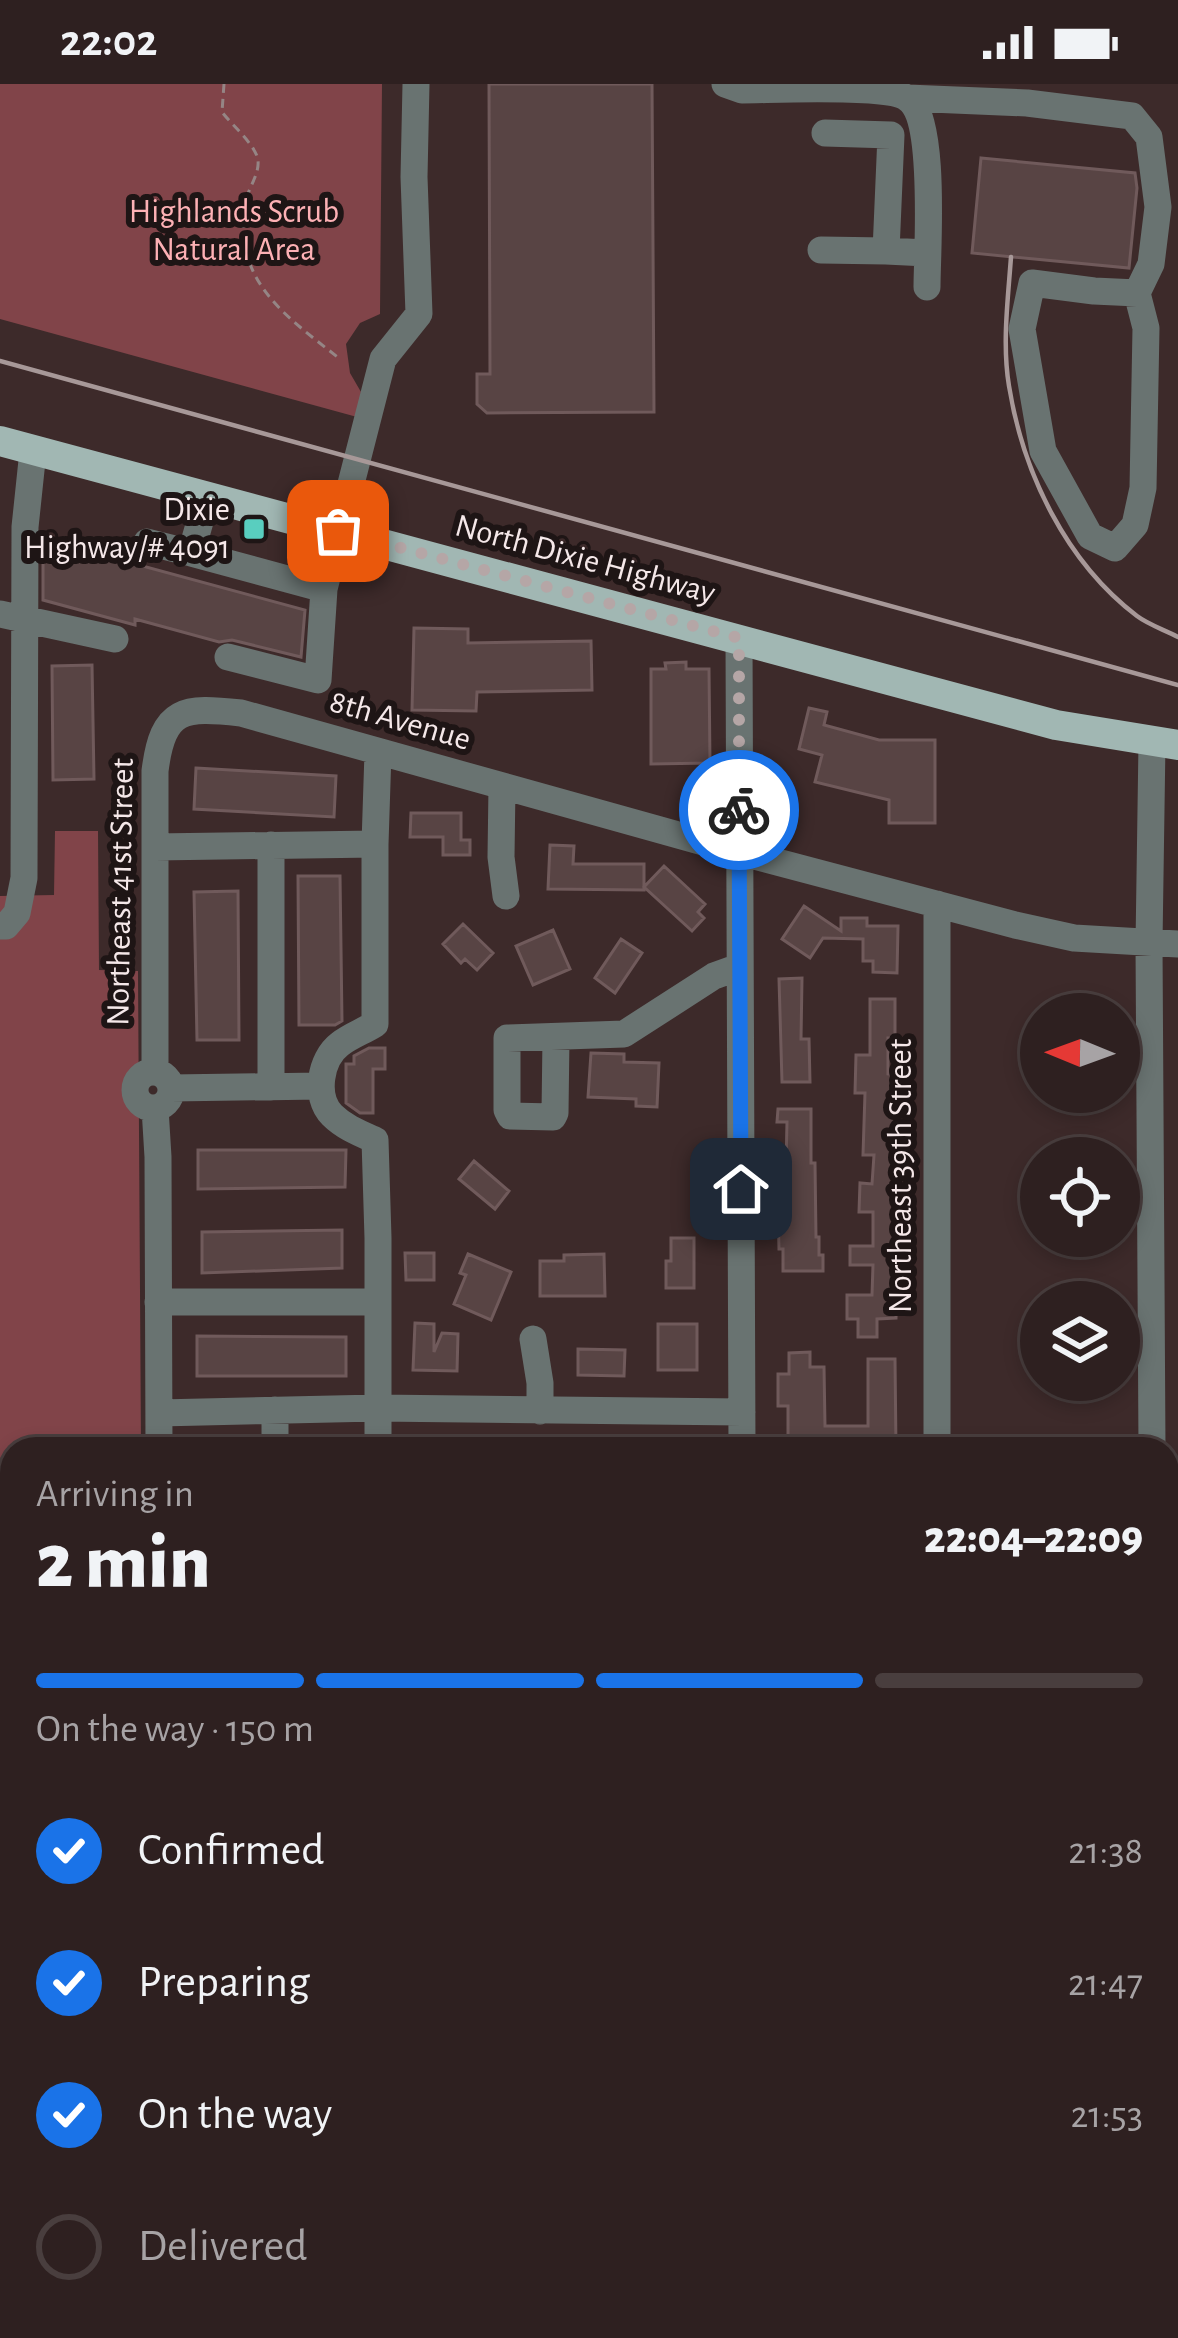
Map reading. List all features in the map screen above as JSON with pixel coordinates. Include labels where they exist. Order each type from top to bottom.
[{"type":"main road","name":"North Dixie Highway","points":[[0,441],[1056,725],[1165,744],[1178,760]]},
{"type":"street","points":[[227,657],[318,680],[324,589],[382,358],[419,314],[416,84]]},
{"type":"street","points":[[725,84],[742,89],[871,90],[1132,116],[1149,137],[1158,207],[1150,264],[1137,293],[1146,328],[1143,488],[1135,525],[1114,548],[1090,536],[1043,451],[1022,328],[1031,283],[1137,293]]},
{"type":"street","points":[[886,251],[891,135],[901,96]]},
{"type":"street","points":[[901,96],[922,116],[928,153],[927,287]]},
{"type":"street","points":[[825,133],[891,135]]},
{"type":"street","points":[[821,250],[927,253]]},
{"type":"street","points":[[0,926],[6,926],[17,913],[22,896],[16,846],[12,617],[33,451]]},
{"type":"street","points":[[191,553],[207,497]]},
{"type":"street","points":[[147,542],[324,589]]},
{"type":"street","points":[[12,617],[115,639]]},
{"type":"street","points":[[739,638],[742,1437]]},
{"type":"street","name":"8th Avenue","points":[[173,718],[198,708],[241,713],[502,786],[506,896]]},
{"type":"street","name":"Northeast 41st Street","points":[[159,1437],[155,771],[158,743],[173,718]]},
{"type":"street","points":[[1151,1437],[1149,944],[1165,744]]},
{"type":"street","points":[[378,752],[375,1024],[337,1045],[325,1063],[320,1086],[327,1112],[351,1130],[375,1139],[378,1437]]},
{"type":"street","points":[[502,786],[1073,938],[1178,944]]},
{"type":"street","points":[[155,847],[375,844]]},
{"type":"street","points":[[271,845],[271,1087]]},
{"type":"street","name":"Northeast 39th Street","points":[[937,904],[937,1437]]},
{"type":"street","points":[[556,1037],[624,1034],[714,976],[740,967]]},
{"type":"street","points":[[160,1089],[320,1086]]},
{"type":"street","points":[[158,1302],[378,1302]]},
{"type":"street","points":[[532,1339],[540,1411]]},
{"type":"street","points":[[159,1413],[377,1408],[742,1412]]},
{"type":"street","points":[[275,1410],[275,1437]]},
{"type":"path","points":[[224,84],[222,112],[256,152],[259,166],[242,226],[248,261],[266,297],[340,359]]},
{"type":"green space","name":"Highlands Scrub Natural Area","points":[[0,84],[382,84],[380,314],[360,323],[346,344],[350,373],[361,392],[357,417],[0,319]]},
{"type":"green space","points":[[55,831],[98,831],[99,970],[138,971],[141,1437],[0,1437],[0,896],[54,895]]},
{"type":"building","points":[[489,84],[652,84],[654,412],[487,413],[477,404],[477,374],[490,374]]},
{"type":"building","points":[[981,158],[1135,173],[1129,268],[972,253]]},
{"type":"building","points":[[43,539],[305,610],[301,657],[232,640],[219,642],[135,619],[135,625],[43,600]]},
{"type":"building","points":[[414,628],[468,629],[468,643],[591,641],[592,690],[477,692],[476,711],[412,710]]},
{"type":"building","points":[[686,662],[686,669],[709,669],[710,763],[651,764],[651,669]]},
{"type":"building","points":[[92,665],[94,779],[53,780],[52,666]]},
{"type":"building","points":[[809,708],[827,712],[824,725],[879,740],[935,740],[935,823],[889,823],[889,800],[815,782],[822,755],[799,749]]},
{"type":"building","points":[[196,768],[336,776],[334,817],[194,809]]},
{"type":"building","points":[[411,813],[461,813],[461,840],[470,840],[470,855],[443,855],[443,837],[410,837]]},
{"type":"building","points":[[550,845],[574,846],[573,864],[644,864],[644,890],[548,889]]},
{"type":"building","points":[[664,866],[705,904],[698,912],[704,918],[692,931],[644,887]]},
{"type":"building","points":[[298,876],[340,876],[342,1021],[335,1025],[299,1025]]},
{"type":"building","points":[[238,891],[239,1040],[197,1040],[194,892]]},
{"type":"building","points":[[804,906],[841,931],[841,918],[867,918],[867,926],[898,926],[897,973],[873,972],[873,961],[863,961],[863,939],[823,938],[810,958],[782,939]]},
{"type":"building","points":[[463,924],[493,953],[477,970],[465,959],[461,963],[443,944]]},
{"type":"building","points":[[553,930],[570,969],[533,985],[516,946]]},
{"type":"building","points":[[621,939],[642,953],[615,993],[595,978]]},
{"type":"building","points":[[802,978],[801,1039],[809,1039],[810,1082],[782,1082],[779,979]]},
{"type":"building","points":[[870,999],[895,999],[895,1038],[888,1038],[888,1074],[898,1075],[899,1271],[896,1318],[877,1319],[877,1337],[858,1337],[858,1319],[847,1319],[847,1295],[872,1295],[873,1265],[850,1265],[850,1246],[873,1246],[873,1212],[859,1212],[860,1183],[872,1184],[874,1155],[863,1155],[865,1093],[855,1093],[856,1055],[870,1055]]},
{"type":"building","points":[[369,1048],[385,1048],[385,1069],[373,1069],[373,1113],[360,1113],[346,1103],[346,1064],[354,1064],[354,1056]]},
{"type":"building","points":[[591,1053],[624,1054],[624,1062],[659,1063],[657,1107],[636,1106],[636,1099],[588,1097]]},
{"type":"building","points":[[778,1109],[811,1109],[816,1237],[823,1271],[783,1271],[777,1164],[786,1164],[787,1122],[777,1122]]},
{"type":"building","points":[[198,1150],[346,1150],[345,1187],[198,1189]]},
{"type":"building","points":[[474,1161],[509,1191],[495,1209],[459,1179]]},
{"type":"building","points":[[342,1230],[342,1268],[202,1273],[202,1232]]},
{"type":"building","points":[[671,1238],[694,1238],[694,1288],[666,1288]]},
{"type":"building","points":[[405,1253],[434,1253],[434,1280],[406,1280]]},
{"type":"building","points":[[468,1254],[511,1272],[491,1320],[454,1304],[466,1275],[460,1273]]},
{"type":"building","points":[[604,1254],[605,1296],[540,1296],[540,1261]]},
{"type":"building","points":[[415,1323],[434,1324],[434,1352],[442,1333],[458,1334],[457,1371],[413,1370]]},
{"type":"building","points":[[658,1324],[697,1324],[697,1370],[658,1370]]},
{"type":"building","points":[[197,1336],[346,1337],[346,1376],[197,1376]]},
{"type":"building","points":[[578,1349],[625,1350],[624,1376],[578,1375]]},
{"type":"building","points":[[810,1352],[810,1367],[824,1367],[825,1426],[868,1426],[868,1359],[895,1359],[896,1437],[788,1437],[788,1406],[778,1406],[778,1374],[789,1374],[789,1353]]},
{"type":"railway","points":[[1011,257],[1007,370],[1016,419],[1037,483],[1089,570],[1137,616],[1178,637]]},
{"type":"railway","points":[[0,361],[1178,685]]},
{"type":"way so far","points":[[338,531],[739,638],[739,810]]},
{"type":"place","name":"Dixie Highway/# 4091","points":[[254,529]]},
{"type":"route","points":[[739,810],[741,1189]]}]
